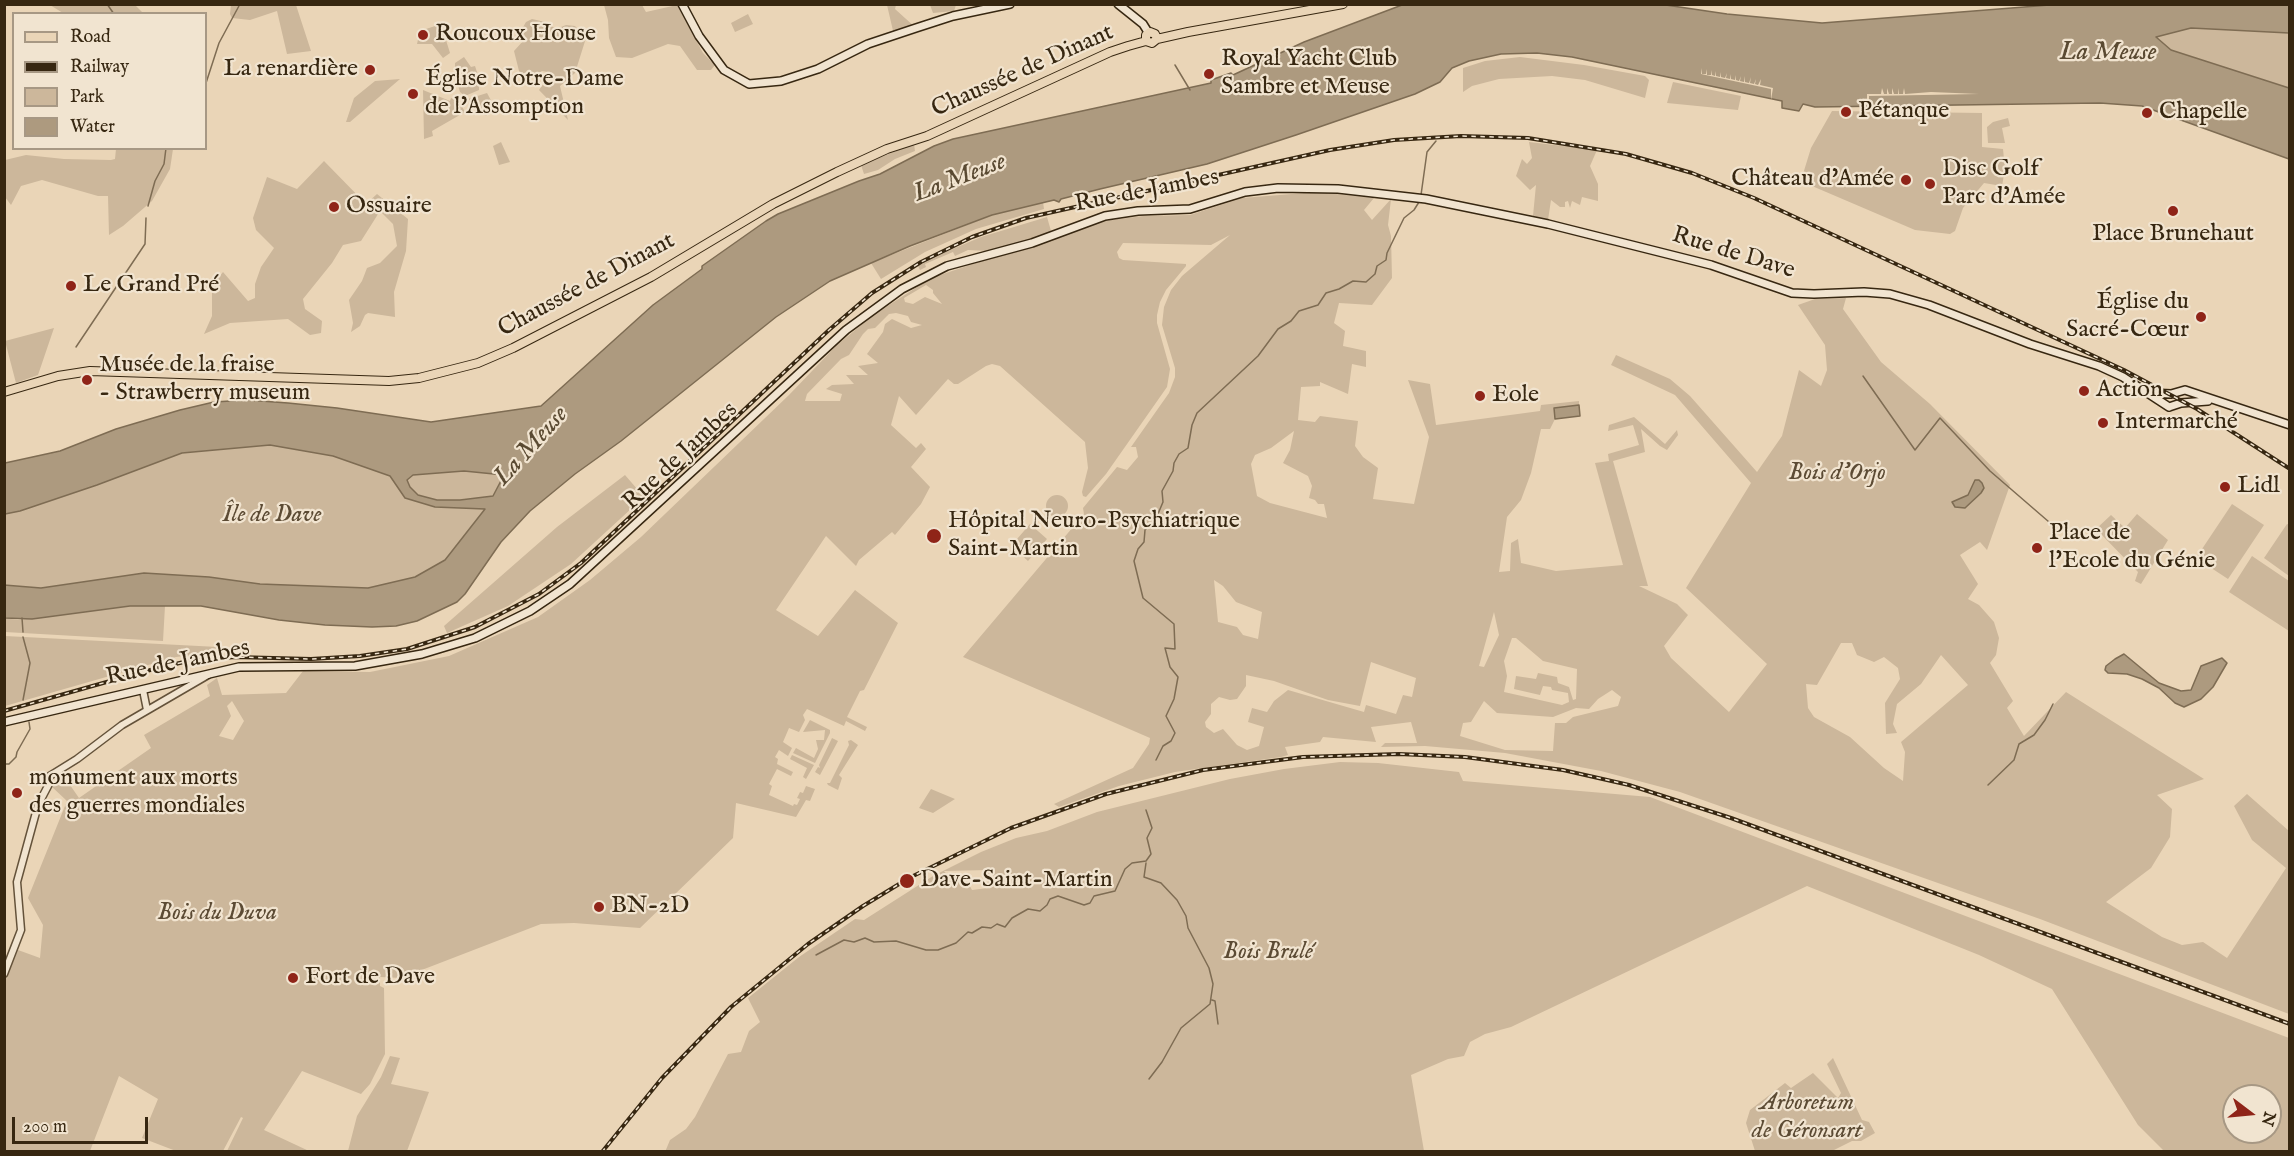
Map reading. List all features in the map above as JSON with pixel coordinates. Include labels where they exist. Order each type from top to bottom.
[{"type":"main road","points":[[682,4],[699,36],[724,70],[749,84],[781,81],[818,69],[868,44],[953,16],[1011,4]]},
{"type":"main road","points":[[1118,4],[1143,24],[1147,37]]},
{"type":"main road","name":"Chaussée de Dinant","points":[[4,392],[58,376],[90,371],[389,381],[419,378],[478,363],[513,348],[651,277],[773,204],[837,172],[887,149],[927,136],[1110,52],[1147,37],[1152,43],[1156,39],[1343,4]]},
{"type":"main road","name":"Rue de Jambes","points":[[4,722],[211,673],[252,666],[355,666],[399,659],[475,638],[530,611],[570,584],[596,563],[846,330],[891,296],[935,271],[1032,243],[1105,216],[1138,211],[1190,209],[1259,190],[1314,188],[1366,191]]},
{"type":"main road","name":"Rue de Dave","points":[[1366,191],[1426,199],[1548,224],[1726,269],[1792,293],[1864,292],[1908,299],[2030,344],[2099,366],[2169,407]]},
{"type":"main road","points":[[2181,403],[2185,390],[2289,425]]},
{"type":"main road","name":"Rue de Dave","points":[[2147,393],[2170,394],[2185,390]]},
{"type":"main road","points":[[2170,394],[2167,403],[2169,407],[2181,403],[2213,401]]},
{"type":"street","points":[[4,974],[21,930],[17,882],[38,805],[50,784],[48,777],[147,711],[211,673]]},
{"type":"street","points":[[143,690],[147,711]]},
{"type":"green space","points":[[930,4],[956,5],[954,11],[933,13]]},
{"type":"green space","points":[[50,5],[135,5],[142,12],[61,12]]},
{"type":"green space","points":[[231,5],[296,5],[311,51],[287,54],[277,11],[250,20],[232,18]]},
{"type":"green space","points":[[604,5],[642,5],[646,12],[677,5],[703,53],[715,65],[711,70],[697,70],[680,46],[668,44],[632,58],[616,57],[609,38]]},
{"type":"green space","points":[[887,5],[896,5],[895,9],[916,28],[894,35]]},
{"type":"green space","points":[[748,14],[753,24],[735,32],[731,23]]},
{"type":"green space","points":[[532,19],[545,22],[556,29],[566,25],[575,26],[586,38],[575,73],[560,86],[568,120],[539,90],[549,76],[548,72],[542,71],[525,81],[520,75],[514,51],[523,41],[522,29],[526,22]]},
{"type":"green space","points":[[441,24],[450,53],[443,58],[432,44],[417,44],[420,31]]},
{"type":"green space","points":[[2191,28],[2289,33],[2289,88],[2171,50],[2155,37]]},
{"type":"green space","points":[[464,57],[471,67],[475,66],[479,78],[479,90],[465,96],[460,92],[455,76],[455,63]]},
{"type":"green space","points":[[1520,57],[1645,76],[1649,80],[1645,98],[1585,80],[1552,76],[1499,79],[1472,86],[1463,92],[1463,68],[1485,61]]},
{"type":"green space","points":[[400,79],[350,122],[346,122],[354,98],[375,81]]},
{"type":"green space","points":[[1673,82],[1741,96],[1738,110],[1667,103]]},
{"type":"green space","points":[[423,90],[450,101],[451,98],[459,101],[465,112],[432,131],[433,136],[424,139]]},
{"type":"green space","points":[[487,93],[494,106],[486,116],[468,99]]},
{"type":"green space","points":[[1832,111],[1982,113],[1982,147],[2003,149],[2005,169],[2002,186],[1984,183],[1963,208],[1955,231],[1950,234],[1915,230],[1798,180],[1796,177],[1803,174],[1811,148]]},
{"type":"green space","points":[[2008,118],[2010,126],[2002,128],[2005,143],[1988,143],[1987,127],[1993,122]]},
{"type":"green space","points":[[501,142],[510,162],[499,165],[493,146]]},
{"type":"green space","points":[[1529,142],[1597,150],[1590,166],[1598,184],[1598,201],[1582,197],[1580,205],[1572,201],[1570,208],[1568,201],[1565,202],[1565,207],[1560,207],[1551,200],[1548,220],[1533,216],[1536,185],[1530,190],[1516,176],[1522,159],[1527,164],[1532,158]]},
{"type":"green space","points":[[914,144],[915,151],[895,159],[878,170],[864,174],[861,165]]},
{"type":"green space","points":[[116,150],[173,150],[170,169],[152,201],[109,235],[108,196],[98,196],[42,180],[21,186],[11,205],[5,197],[5,160],[26,155],[64,159],[115,159]]},
{"type":"green space","points":[[324,161],[366,204],[377,194],[408,219],[406,251],[394,292],[395,317],[368,313],[360,326],[351,332],[353,323],[349,300],[362,281],[367,268],[380,263],[397,246],[393,224],[380,211],[361,241],[343,245],[332,263],[303,299],[305,309],[322,321],[321,333],[310,335],[288,319],[230,323],[204,334],[212,316],[212,286],[223,272],[248,301],[255,298],[255,284],[261,267],[274,248],[256,230],[253,218],[267,177],[297,189]]},
{"type":"green space","points":[[1317,192],[1374,198],[1364,210],[1372,220],[1391,199],[1388,225],[1391,236],[1392,278],[1372,305],[1339,303],[1334,323],[1345,331],[1343,346],[1366,351],[1366,367],[1352,364],[1348,394],[1320,382],[1320,386],[1301,387],[1298,420],[1315,422],[1320,416],[1358,421],[1355,446],[1363,457],[1378,468],[1373,499],[1414,504],[1429,437],[1408,380],[1430,384],[1436,425],[1540,411],[1541,405],[1579,401],[1579,405],[1554,408],[1555,419],[1550,429],[1541,429],[1531,473],[1521,500],[1507,517],[1499,572],[1510,571],[1511,543],[1518,539],[1521,563],[1556,571],[1623,565],[1595,463],[1609,461],[1608,454],[1639,445],[1633,425],[1608,431],[1609,425],[1634,417],[1665,444],[1677,430],[1678,435],[1667,450],[1641,429],[1645,452],[1613,461],[1648,586],[1639,586],[1677,604],[1688,615],[1664,646],[1671,658],[1729,712],[1767,664],[1686,588],[1751,483],[1675,395],[1611,365],[1616,355],[1670,379],[1690,396],[1757,472],[1782,436],[1799,370],[1821,386],[1827,370],[1825,345],[1798,305],[1815,299],[1846,298],[1843,309],[1881,362],[1930,404],[2010,485],[1987,550],[1980,542],[1960,555],[1978,584],[1968,599],[1979,605],[1994,622],[1999,638],[1996,655],[1990,663],[2013,701],[2007,708],[2024,736],[2066,692],[2204,779],[2157,795],[2172,809],[2170,837],[2151,868],[2106,902],[2162,937],[2182,945],[2203,942],[2227,958],[2286,868],[2252,840],[2234,806],[2247,794],[2289,831],[2289,1014],[2040,919],[1680,792],[1601,771],[1505,753],[1425,746],[1381,747],[1385,743],[1417,743],[1411,722],[1371,727],[1376,742],[1323,737],[1320,742],[1285,747],[1288,755],[1281,757],[1175,772],[1119,786],[1059,807],[1054,804],[1133,768],[1149,744],[1150,738],[963,657],[1084,514],[1083,508],[1117,467],[1127,470],[1138,457],[1136,447],[1131,447],[1169,393],[1175,377],[1175,368],[1162,325],[1164,307],[1171,290],[1182,276],[1230,235],[1211,245],[1123,243],[1117,252],[1119,258],[1123,260],[1186,264],[1186,266],[1166,290],[1157,315],[1157,323],[1170,369],[1167,387],[1106,474],[1086,497],[1082,492],[1088,468],[1085,442],[1000,366],[992,364],[986,366],[958,384],[948,379],[916,415],[899,396],[891,425],[916,448],[921,443],[926,449],[911,467],[930,487],[921,504],[895,535],[892,532],[859,560],[856,566],[826,536],[776,610],[818,636],[855,590],[898,623],[864,690],[860,691],[847,717],[867,727],[865,731],[846,721],[844,726],[807,709],[803,715],[805,720],[799,732],[789,728],[783,742],[792,748],[788,756],[779,750],[775,757],[778,759],[777,764],[793,772],[791,776],[777,769],[769,784],[772,786],[769,795],[793,806],[797,805],[800,799],[797,798],[806,786],[815,789],[810,801],[806,800],[796,817],[736,803],[733,838],[640,928],[574,923],[541,924],[401,978],[380,977],[380,986],[384,988],[385,1054],[370,1084],[361,1094],[302,1071],[264,1130],[309,1151],[227,1151],[243,1118],[241,1117],[223,1151],[176,1151],[142,1138],[158,1099],[119,1076],[90,1151],[5,1152],[5,981],[18,950],[40,958],[43,925],[28,898],[67,801],[51,786],[63,775],[79,798],[151,748],[144,735],[210,696],[207,685],[217,678],[222,695],[286,693],[303,671],[370,672],[449,656],[538,617],[590,580],[641,537],[789,395],[836,346],[872,316],[931,278],[991,258],[987,251],[968,250],[955,256],[953,252],[925,264],[926,267],[920,270],[918,266],[948,251],[981,237],[1047,217],[1053,238],[1111,220],[1143,216],[1190,215],[1242,198]],"holes":[[[926,285],[933,290],[942,304],[925,297],[913,304],[905,302],[904,298]],[[896,313],[908,316],[911,322],[922,325],[911,328],[892,319],[885,324],[883,332],[867,354],[878,363],[858,366],[868,375],[846,375],[854,384],[832,385],[826,389],[842,394],[840,401],[805,401],[807,394],[841,359],[849,355],[863,334],[868,329],[875,328],[889,314]],[[1294,431],[1290,450],[1283,463],[1308,476],[1312,486],[1309,498],[1318,504],[1324,504],[1327,518],[1270,503],[1257,496],[1251,464],[1255,455],[1271,448]],[[1214,580],[1223,586],[1236,602],[1262,612],[1258,639],[1243,635],[1237,627],[1218,622]],[[1494,612],[1499,635],[1484,667],[1479,666]],[[1512,638],[1516,638],[1543,661],[1577,669],[1576,699],[1573,700],[1569,687],[1558,683],[1557,677],[1538,673],[1536,679],[1516,676],[1514,689],[1540,695],[1543,686],[1551,687],[1552,690],[1568,693],[1569,702],[1562,705],[1504,692],[1507,676],[1504,661]],[[1841,643],[1852,643],[1857,655],[1874,662],[1884,657],[1898,668],[1900,679],[1885,703],[1886,734],[1897,733],[1893,724],[1897,704],[1921,684],[1941,655],[1968,685],[1901,742],[1905,752],[1903,781],[1884,768],[1850,737],[1814,717],[1808,708],[1806,684],[1817,685]],[[1371,662],[1416,678],[1412,697],[1403,695],[1396,714],[1366,705],[1364,712],[1288,690],[1274,701],[1267,712],[1252,708],[1248,722],[1264,727],[1259,746],[1247,750],[1237,745],[1223,729],[1214,733],[1206,727],[1205,722],[1211,714],[1211,704],[1219,697],[1237,699],[1246,686],[1246,675],[1274,681],[1328,700],[1360,706]],[[1612,690],[1621,697],[1618,706],[1573,717],[1566,723],[1555,723],[1553,751],[1505,750],[1460,736],[1463,723],[1471,722],[1484,701],[1497,713],[1553,717],[1576,708],[1589,709],[1598,699]],[[232,701],[244,721],[233,740],[219,736],[231,716],[227,706]]]},
{"type":"green space","points":[[1043,202],[1044,209],[976,229],[925,252],[881,279],[871,263],[992,215]]},
{"type":"green space","points":[[54,328],[38,375],[16,383],[5,341]]},
{"type":"green space","name":"Île de Dave","points":[[270,445],[333,456],[390,476],[406,498],[435,507],[485,509],[445,560],[415,577],[368,588],[260,584],[209,577],[144,573],[41,588],[5,585],[4,514],[20,511],[97,485],[182,453]]},
{"type":"green space","points":[[464,471],[504,475],[493,496],[460,500],[437,500],[418,495],[407,480],[413,475]]},
{"type":"green space","points":[[625,475],[644,497],[571,564],[508,606],[447,633],[444,626],[557,527]]},
{"type":"green space","points":[[1057,495],[1067,502],[1068,506],[1061,516],[1057,517],[1047,510],[1046,506],[1053,496]]},
{"type":"green space","points":[[2232,504],[2264,525],[2228,579],[2196,558]]},
{"type":"green space","points":[[2137,514],[2168,540],[2141,584],[2135,581],[2138,572],[2096,529],[2111,515],[2125,528]]},
{"type":"green space","points":[[1030,524],[1047,539],[1028,561],[1011,546]]},
{"type":"green space","points":[[2287,524],[2290,525],[2289,576],[2264,558]]},
{"type":"green space","points":[[2252,556],[2289,581],[2289,631],[2229,592]]},
{"type":"green space","points":[[130,606],[165,606],[163,641],[5,632],[4,618],[18,620]]},
{"type":"green space","points":[[5,636],[218,647],[219,652],[176,657],[5,706]]},
{"type":"green space","points":[[810,720],[830,730],[815,763],[793,753],[796,748],[814,758],[818,749],[816,740],[824,740],[825,730],[803,732]]},
{"type":"green space","points":[[832,738],[838,741],[820,775],[815,772],[818,767],[820,768],[819,765]]},
{"type":"green space","points":[[851,740],[858,745],[839,775],[842,778],[838,790],[827,783],[830,783],[849,745],[848,741]]},
{"type":"green space","points":[[792,755],[814,765],[806,779],[803,777],[807,768],[790,759]]},
{"type":"green space","name":"Bois Brulé","points":[[1340,762],[1378,763],[1459,772],[1463,781],[1650,797],[2289,1038],[2289,1151],[2164,1151],[2138,1125],[2052,989],[1979,955],[1807,886],[1511,1027],[1485,1034],[1470,1042],[1464,1056],[1448,1059],[1411,1075],[1424,1151],[665,1152],[670,1140],[686,1129],[695,1117],[728,1054],[741,1052],[749,1031],[760,1022],[748,998],[799,957],[855,919],[864,920],[933,876],[981,852],[1016,838],[1047,831],[1097,812],[1230,779]],"holes":[[[987,870],[988,888],[972,890],[967,881],[952,881],[944,871]]]},
{"type":"green space","points":[[931,789],[955,799],[933,813],[919,808]]},
{"type":"green space","points":[[390,1056],[400,1058],[391,1084],[429,1092],[407,1151],[348,1151],[357,1116],[381,1077]]},
{"type":"green space","name":"Arboretum de Géronsart","points":[[1833,1058],[1862,1120],[1869,1122],[1875,1133],[1861,1141],[1852,1141],[1832,1151],[1755,1151],[1746,1123],[1750,1110],[1785,1083],[1791,1088],[1813,1073],[1838,1098],[1841,1093],[1827,1064]]},
{"type":"water","name":"La Meuse","points":[[1659,4],[1727,14],[1822,23],[2062,4],[2289,5],[2289,33],[2191,28],[2156,37],[2171,50],[2289,88],[2289,159],[2142,106],[2100,103],[1815,107],[1803,104],[1799,111],[1782,108],[1782,101],[1572,57],[1537,53],[1501,54],[1469,61],[1452,68],[1440,82],[1415,94],[1296,135],[1207,164],[1061,199],[1059,202],[1054,200],[992,215],[910,246],[830,281],[776,317],[530,511],[501,542],[457,602],[417,621],[396,626],[325,625],[279,620],[201,606],[130,606],[32,619],[5,618],[4,585],[41,588],[144,573],[209,577],[260,584],[368,588],[415,577],[445,560],[485,509],[435,507],[405,498],[390,476],[333,456],[270,445],[182,453],[97,485],[5,514],[5,463],[60,451],[116,429],[214,402],[247,400],[288,403],[431,422],[541,406],[653,305],[702,269],[702,266],[778,214],[880,174],[934,146],[953,139],[1211,83],[1211,80],[1231,73],[1233,75],[1304,42],[1402,5]],"holes":[[[464,471],[504,475],[493,496],[460,500],[437,500],[418,495],[407,480],[413,475]]]},
{"type":"water","points":[[1579,405],[1580,416],[1555,419],[1554,408]]},
{"type":"water","points":[[1975,480],[1982,483],[1984,488],[1981,493],[1965,508],[1955,507],[1952,502],[1968,495]]},
{"type":"water","points":[[2124,654],[2159,683],[2181,691],[2191,690],[2201,666],[2222,658],[2227,663],[2213,687],[2201,699],[2184,707],[2175,703],[2159,688],[2142,679],[2127,674],[2108,673],[2105,670],[2106,666]]},
{"type":"pier","points":[[1702,68],[1702,74],[1706,74],[1707,69],[1707,75],[1711,75],[1712,70],[1712,75],[1715,76],[1716,71],[1716,76],[1720,77],[1721,72],[1721,77],[1725,78],[1727,73],[1726,78],[1730,79],[1731,74],[1731,79],[1735,80],[1736,75],[1736,80],[1739,81],[1741,76],[1740,81],[1744,82],[1745,76],[1745,82],[1749,83],[1751,77],[1750,83],[1754,84],[1756,79],[1755,84],[1758,85],[1761,79],[1760,85],[1773,88],[1771,100],[1771,89],[1701,74]]},
{"type":"pier","points":[[1882,88],[1884,94],[1887,94],[1887,88],[1889,94],[1892,94],[1892,88],[1894,94],[1898,94],[1899,88],[1899,94],[1903,94],[1904,88],[1905,94],[1931,92],[1979,94],[1869,96],[1869,109],[1867,109],[1867,94],[1881,94]]},
{"type":"waterway","points":[[107,4],[113,12]]},
{"type":"waterway","points":[[207,80],[219,43],[240,4]]},
{"type":"waterway","points":[[1175,65],[1190,90]]},
{"type":"waterway","points":[[1421,195],[1427,152],[1436,141]]},
{"type":"waterway","points":[[148,206],[155,181],[164,164],[166,150]]},
{"type":"waterway","points":[[1156,760],[1163,746],[1171,741],[1175,733],[1166,716],[1174,699],[1178,677],[1170,667],[1165,648],[1175,649],[1174,624],[1143,598],[1134,561],[1138,549],[1144,542],[1145,530],[1155,521],[1163,502],[1162,491],[1173,471],[1174,463],[1179,454],[1188,448],[1192,425],[1197,413],[1258,356],[1278,329],[1291,321],[1299,311],[1318,305],[1326,293],[1353,281],[1366,282],[1375,274],[1377,266],[1386,260],[1387,253],[1404,218],[1414,210],[1419,202]]},
{"type":"waterway","points":[[76,347],[145,244],[146,218]]},
{"type":"waterway","points":[[1863,376],[1915,450],[1940,418],[1990,471],[2056,528]]},
{"type":"waterway","points":[[22,618],[23,632]]},
{"type":"waterway","points":[[23,637],[30,663],[23,700]]},
{"type":"waterway","points":[[1988,785],[2014,760],[2019,744],[2034,735],[2053,704]]},
{"type":"waterway","points":[[4,764],[9,764],[16,757],[30,729],[29,722]]},
{"type":"waterway","points":[[816,955],[844,940],[854,942],[865,938],[874,942],[896,941],[926,950],[938,950],[956,943],[968,932],[972,933],[982,927],[991,928],[997,924],[1005,927],[1012,918],[1028,909],[1040,911],[1050,899],[1058,896],[1084,905],[1090,903],[1094,896],[1115,891],[1125,869],[1132,863],[1146,861],[1151,854],[1147,838],[1152,828],[1146,810]]},
{"type":"waterway","points":[[1146,863],[1144,877],[1161,883],[1177,900],[1186,916],[1188,928],[1209,968],[1213,984],[1210,1004],[1181,1028],[1162,1062],[1149,1079]]},
{"type":"waterway","points":[[1212,1000],[1215,1001],[1218,1024]]},
{"type":"railway","points":[[4,711],[188,661],[235,657],[311,659],[360,656],[407,649],[475,627],[539,594],[581,563],[829,330],[872,293],[921,262],[972,237],[1026,218],[1330,150],[1394,140],[1461,136],[1528,138],[1626,154],[1692,173],[1754,198],[2124,370],[2197,409],[2290,469]]},
{"type":"railway","points":[[602,1152],[662,1078],[731,1007],[808,944],[909,878],[1011,828],[1106,794],[1203,770],[1303,757],[1399,754],[1465,757],[1563,770],[1629,785],[1731,818],[2290,1024]]},
{"type":"place","name":"Roucoux House","points":[[423,35]]},
{"type":"place","name":"La renardière","points":[[370,70]]},
{"type":"place","name":"Royal Yacht Club Sambre et Meuse","points":[[1209,74]]},
{"type":"place","name":"Église Notre-Dame de l'Assomption","points":[[413,94]]},
{"type":"place","name":"Pétanque","points":[[1846,112]]},
{"type":"place","name":"Chapelle","points":[[2147,113]]},
{"type":"place","name":"Château d'Amée","points":[[1906,180]]},
{"type":"place","name":"Disc Golf Parc d'Amée","points":[[1930,184]]},
{"type":"place","name":"Ossuaire","points":[[334,207]]},
{"type":"place","name":"Place Brunehaut","points":[[2173,211]]},
{"type":"place","name":"Le Grand Pré","points":[[71,286]]},
{"type":"place","name":"Église du Sacré-Cœur","points":[[2201,317]]},
{"type":"place","name":"Musée de la fraise - Strawberry museum","points":[[87,380]]},
{"type":"place","name":"Action","points":[[2084,391]]},
{"type":"place","name":"Eole","points":[[1480,396]]},
{"type":"place","name":"Intermarché","points":[[2103,423]]},
{"type":"place","name":"Lidl","points":[[2225,487]]},
{"type":"place","name":"Hôpital Neuro-Psychiatrique Saint-Martin","points":[[934,536]]},
{"type":"place","name":"Place de l'Ecole du Génie","points":[[2037,548]]},
{"type":"place","name":"monument aux morts des guerres mondiales","points":[[17,793]]},
{"type":"place","name":"Dave-Saint-Martin","points":[[907,881]]},
{"type":"place","name":"BN-2D","points":[[599,907]]},
{"type":"place","name":"Fort de Dave","points":[[293,978]]},
{"type":"park label","name":"Bois d'Orjo","points":[[1837,474]]},
{"type":"park label","name":"Bois du Duva","points":[[217,914]]}]
